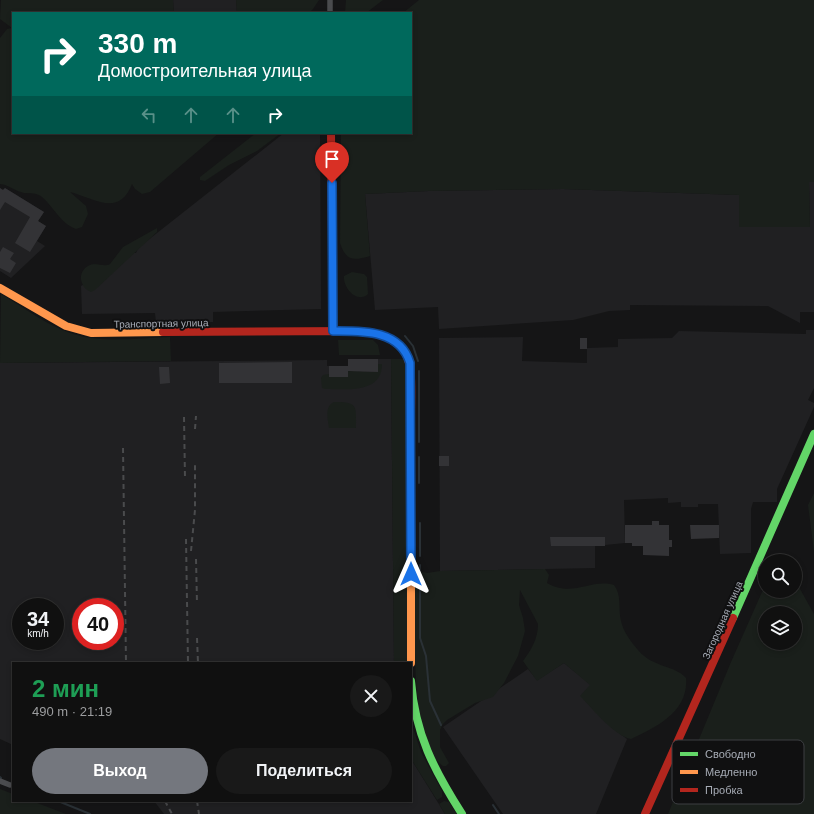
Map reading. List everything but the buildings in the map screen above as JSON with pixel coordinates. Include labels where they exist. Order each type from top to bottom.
[{"type":"street","points":[[330,0],[330,12]]},
{"type":"street","points":[[331,134],[333,331]]},
{"type":"street","name":"Транспортная улица","points":[[0,288],[66,326],[91,333],[367,332],[387,337],[402,347],[410,363],[411,662]]},
{"type":"street","name":"Загородная улица","points":[[678,740],[757,566],[814,434]]},
{"type":"street","points":[[412,692],[415,721],[425,751],[432,767],[462,814]]},
{"type":"street","name":"Загородная улица","points":[[645,814],[672,754]]},
{"type":"street","points":[[0,781],[10,785]]},
{"type":"shaded area","points":[[1,0],[173,0],[174,12],[12,12],[12,28],[0,19]]},
{"type":"shaded area","points":[[173,0],[236,0],[237,12],[174,12]]},
{"type":"shaded area","points":[[236,0],[319,0],[310,12],[237,12]]},
{"type":"shaded area","points":[[346,0],[383,0],[367,12],[345,12]]},
{"type":"shaded area","points":[[419,0],[814,0],[814,182],[809,182],[810,227],[739,227],[739,195],[563,189],[428,191],[365,194],[370,256],[359,259],[351,258],[342,249],[340,243],[341,134],[412,134],[412,12],[404,12]]},
{"type":"shaded area","points":[[12,28],[12,134],[218,134],[150,192],[142,194],[135,189],[132,184],[127,194],[120,200],[114,203],[106,203],[70,192],[86,206],[88,214],[82,227],[76,229],[66,223],[40,195],[24,193],[0,184],[0,38],[7,29]]},
{"type":"shaded area","points":[[255,134],[280,134],[257,151],[229,165],[205,181],[200,180],[200,177]]},
{"type":"shaded area","points":[[283,134],[320,134],[321,309],[213,312],[213,322],[156,323],[155,313],[82,314],[81,286],[136,253],[138,248]]},
{"type":"shaded area","points":[[809,182],[814,182],[814,312],[800,312],[800,323],[768,306],[630,305],[630,310],[609,311],[573,320],[439,329],[438,307],[375,310],[365,194],[428,191],[563,189],[740,195],[739,227],[810,227]]},
{"type":"shaded area","points":[[0,188],[3,190],[5,188],[44,212],[38,221],[46,226],[37,241],[45,246],[11,278],[0,271]]},
{"type":"shaded area","points":[[157,228],[157,232],[95,290],[91,292],[84,287],[81,276],[85,268],[94,264],[110,264],[123,247]]},
{"type":"shaded area","points":[[352,272],[364,274],[367,277],[368,294],[364,297],[355,296],[348,290],[344,281],[344,276]]},
{"type":"shaded area","points":[[1,294],[47,323],[77,335],[99,339],[170,337],[171,361],[0,363]]},
{"type":"shaded area","points":[[806,330],[814,330],[814,388],[808,400],[814,403],[814,407],[777,489],[777,502],[753,502],[751,509],[751,553],[720,554],[718,504],[698,504],[698,507],[681,507],[681,502],[668,503],[668,498],[624,500],[625,543],[595,546],[595,568],[440,571],[439,338],[523,337],[522,361],[587,363],[587,348],[618,347],[618,339],[672,338],[679,331],[806,334]]},
{"type":"shaded area","points":[[338,340],[373,340],[378,345],[380,355],[339,355]]},
{"type":"shaded area","points":[[348,359],[391,359],[394,662],[12,662],[12,745],[0,739],[0,363],[327,360],[327,366],[348,366]]},
{"type":"shaded area","points":[[391,359],[406,359],[407,662],[394,662]]},
{"type":"shaded area","points":[[378,364],[382,364],[380,374],[376,381],[370,385],[352,389],[322,388],[321,378],[323,375],[329,374],[330,377],[348,377],[348,371],[377,372]]},
{"type":"shaded area","points":[[334,402],[348,403],[354,406],[356,414],[356,428],[329,428],[328,410]]},
{"type":"shaded area","points":[[814,493],[814,552],[808,505]]},
{"type":"shaded area","points":[[545,569],[549,575],[547,583],[556,587],[565,589],[597,584],[614,585],[619,598],[621,621],[635,647],[650,660],[676,671],[686,678],[686,690],[682,700],[677,709],[661,723],[631,739],[624,737],[611,728],[580,696],[590,685],[564,663],[537,681],[523,661],[534,644],[538,624],[520,590],[519,605],[525,631],[518,656],[504,683],[493,697],[475,703],[443,724],[440,730],[440,747],[449,763],[446,766],[443,766],[433,755],[426,739],[417,697],[414,590],[416,573],[420,571],[427,573],[440,571]]},
{"type":"shaded area","points":[[802,593],[814,614],[814,814],[668,814],[672,804],[804,804],[804,740],[699,740],[759,598],[802,598]]},
{"type":"shaded area","points":[[564,663],[591,685],[581,696],[611,727],[627,739],[596,814],[503,814],[443,727],[528,669],[537,680]]},
{"type":"shaded area","points":[[412,725],[421,752],[442,791],[442,797],[437,800],[412,761]]},
{"type":"shaded area","points":[[412,761],[445,814],[164,814],[155,802],[412,802]]},
{"type":"shaded area","points":[[0,789],[12,794],[12,802],[35,802],[66,814],[0,814]]},
{"type":"shaded area","points":[[444,801],[449,802],[457,814],[445,814],[439,804]]},
{"type":"waterway","points":[[405,336],[413,346],[418,361]]},
{"type":"waterway","points":[[419,371],[419,442]]},
{"type":"waterway","points":[[419,457],[419,483]]},
{"type":"waterway","points":[[420,523],[420,556]]},
{"type":"waterway","points":[[420,565],[420,638],[426,656],[430,701],[441,725]]},
{"type":"waterway","points":[[60,802],[90,814]]},
{"type":"waterway","points":[[493,805],[499,814]]},
{"type":"railway","points":[[195,429],[196,416]]},
{"type":"railway","points":[[184,417],[185,478]]},
{"type":"railway","points":[[123,448],[126,662]]},
{"type":"railway","points":[[191,551],[195,510],[195,463]]},
{"type":"railway","points":[[186,539],[188,662]]},
{"type":"railway","points":[[196,559],[197,603]]},
{"type":"railway","points":[[197,638],[198,662]]},
{"type":"railway","points":[[166,802],[172,814]]},
{"type":"railway","points":[[197,802],[199,814]]},
{"type":"traffic: fast","points":[[733,618],[814,434]]},
{"type":"traffic: fast","points":[[412,690],[417,718],[428,751],[443,782],[462,814]]},
{"type":"traffic: slow","points":[[0,288],[66,326],[91,333],[163,332]]},
{"type":"traffic: slow","points":[[411,418],[411,662]]},
{"type":"traffic: jam","points":[[331,134],[333,331]]},
{"type":"traffic: jam","points":[[163,332],[353,331],[374,334],[390,339],[400,346],[407,356],[410,368],[411,383],[411,418]]},
{"type":"traffic: jam","points":[[678,740],[733,618]]},
{"type":"traffic: jam","points":[[645,814],[672,754]]},
{"type":"route","points":[[332,183],[333,331],[372,332],[380,334],[398,343],[406,352],[410,363],[411,574]]}]
